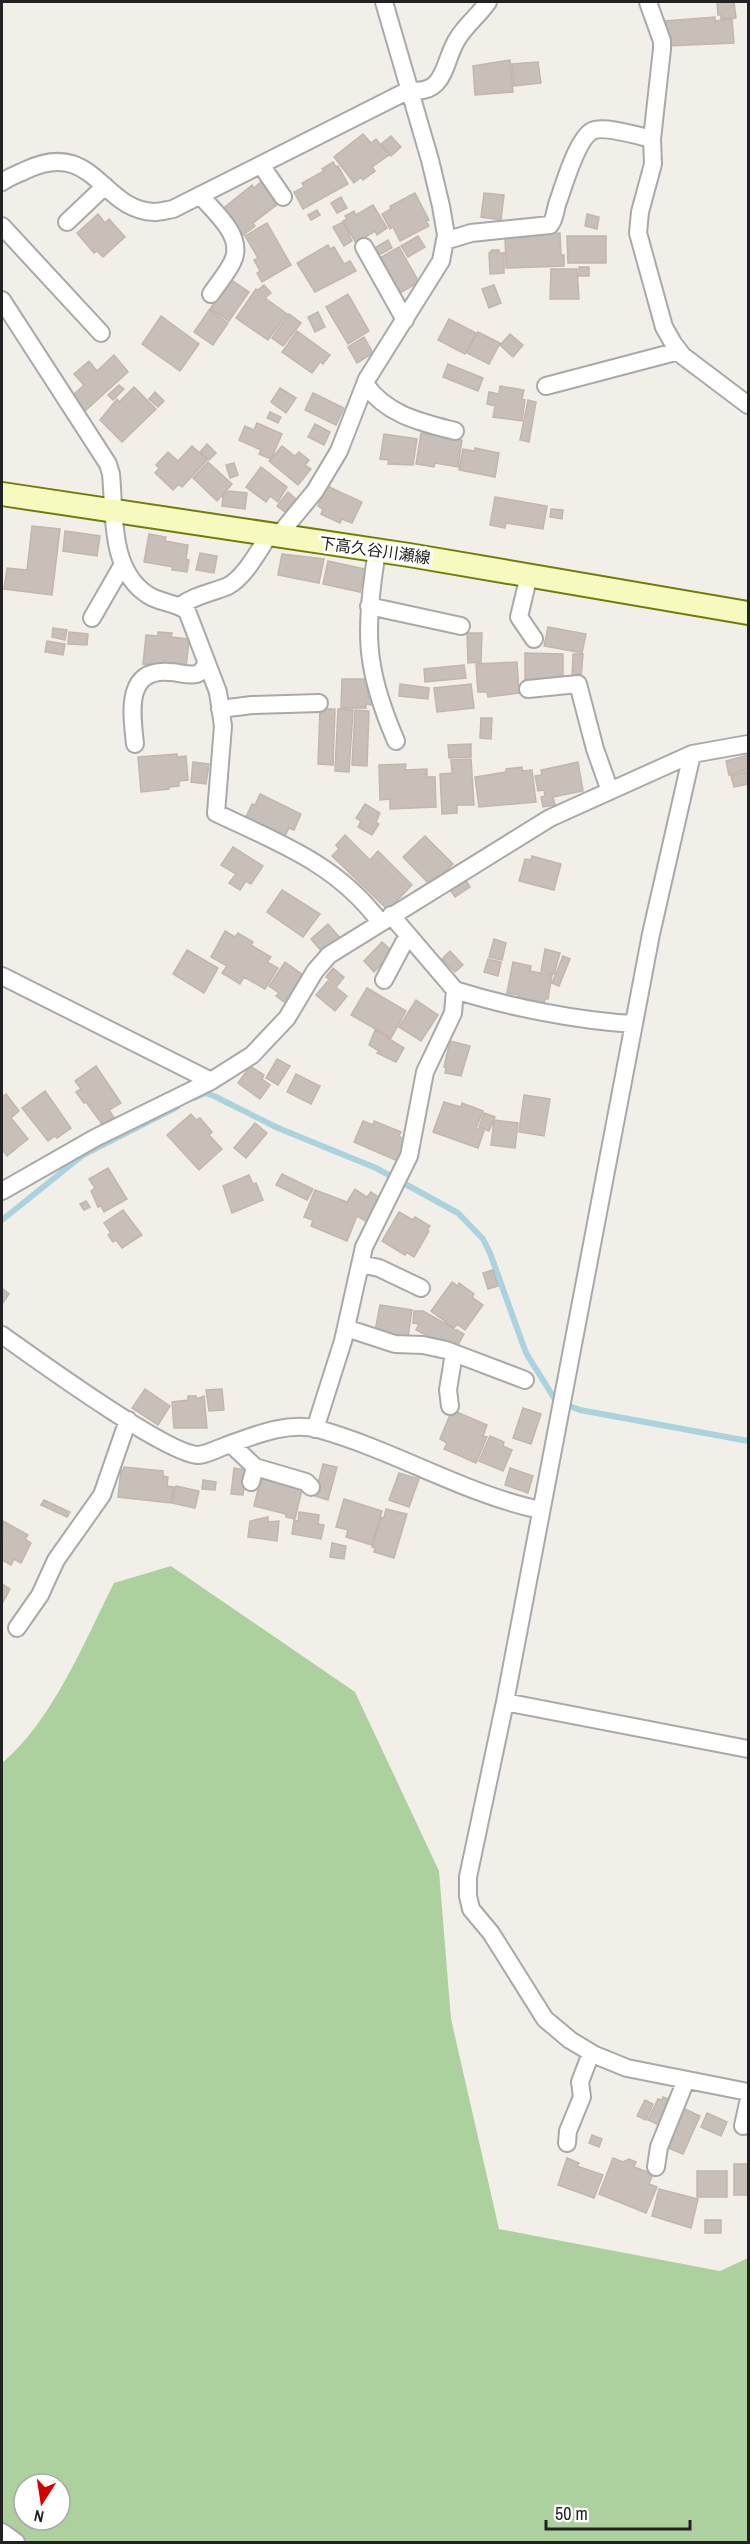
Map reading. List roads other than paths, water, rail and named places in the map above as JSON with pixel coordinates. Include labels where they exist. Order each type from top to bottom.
[{"type":"main road","name":"下高久谷川瀬線","points":[[2,494],[377,550],[748,613]]},
{"type":"street","points":[[180,606],[191,598],[230,585],[315,491],[339,451],[364,384],[441,261],[445,241],[441,206],[384,2]]},
{"type":"street","points":[[2,182],[40,163],[64,161],[87,171],[130,204],[155,212],[173,209],[409,90],[420,92],[440,80],[458,38],[488,2]]},
{"type":"street","points":[[648,2],[662,41],[652,139],[652,164],[640,212],[638,232],[664,327],[679,351],[748,405]]},
{"type":"street","points":[[445,241],[471,233],[550,225],[554,221],[557,204],[571,166],[584,138],[592,131],[603,129],[652,139]]},
{"type":"street","points":[[261,165],[283,197]]},
{"type":"street","points":[[67,222],[105,186]]},
{"type":"street","points":[[201,195],[234,237],[236,246],[234,259],[211,294]]},
{"type":"street","points":[[2,225],[101,333]]},
{"type":"street","points":[[364,247],[405,320]]},
{"type":"street","points":[[2,300],[108,465],[122,566],[149,596],[180,606],[187,611],[218,692],[223,726],[216,813],[311,858],[343,881],[408,935],[455,990],[483,999],[609,1023],[634,1024]]},
{"type":"street","points":[[546,386],[679,351]]},
{"type":"street","points":[[364,384],[379,402],[397,413],[455,431]]},
{"type":"street","points":[[377,550],[369,606],[370,664],[383,710],[396,741]]},
{"type":"street","points":[[92,618],[122,566]]},
{"type":"street","points":[[529,575],[519,617],[534,639]]},
{"type":"street","points":[[369,606],[462,626]]},
{"type":"street","points":[[135,744],[131,709],[138,684],[148,675],[160,672],[197,674],[206,664]]},
{"type":"street","points":[[528,689],[579,684],[595,749],[610,791]]},
{"type":"street","points":[[220,709],[252,705],[319,704]]},
{"type":"street","points":[[2,1191],[95,1138],[211,1081],[252,1055],[287,1018],[315,971],[329,955],[550,818],[692,754],[748,744]]},
{"type":"street","points":[[692,754],[651,933],[505,1702],[468,1877],[468,1896],[471,1909],[491,1933],[545,2019],[570,2040],[591,2053],[627,2068],[748,2092]]},
{"type":"street","points":[[384,980],[408,935]]},
{"type":"street","points":[[2,976],[211,1081]]},
{"type":"street","points":[[315,1429],[346,1328],[364,1247],[409,1156],[425,1072],[453,1013],[455,990]]},
{"type":"street","points":[[361,1264],[378,1268],[421,1288]]},
{"type":"street","points":[[346,1328],[395,1344],[423,1345],[454,1353],[525,1380]]},
{"type":"street","points":[[3,1343],[169,1446],[184,1452],[200,1455],[261,1434],[295,1427],[315,1429],[421,1466],[487,1497],[540,1510]]},
{"type":"street","points":[[450,1406],[448,1389],[454,1353]]},
{"type":"street","points":[[17,1628],[40,1595],[56,1560],[102,1495],[128,1420]]},
{"type":"street","points":[[231,1444],[253,1475],[306,1482],[311,1487]]},
{"type":"street","points":[[505,1702],[748,1749]]},
{"type":"street","points":[[567,2143],[568,2132],[582,2097],[580,2082],[591,2053]]},
{"type":"street","points":[[656,2167],[659,2147],[686,2080]]},
{"type":"street","points":[[743,2126],[748,2103]]},
{"type":"street","points":[[2,2532],[16,2542]]},
{"type":"waterway","points":[[194,1098],[205,1093],[214,1096],[278,1128],[376,1168],[458,1213],[483,1239],[526,1353],[556,1401],[580,1410],[748,1441]]},
{"type":"waterway","points":[[2,1220],[83,1155],[177,1107]]}]
